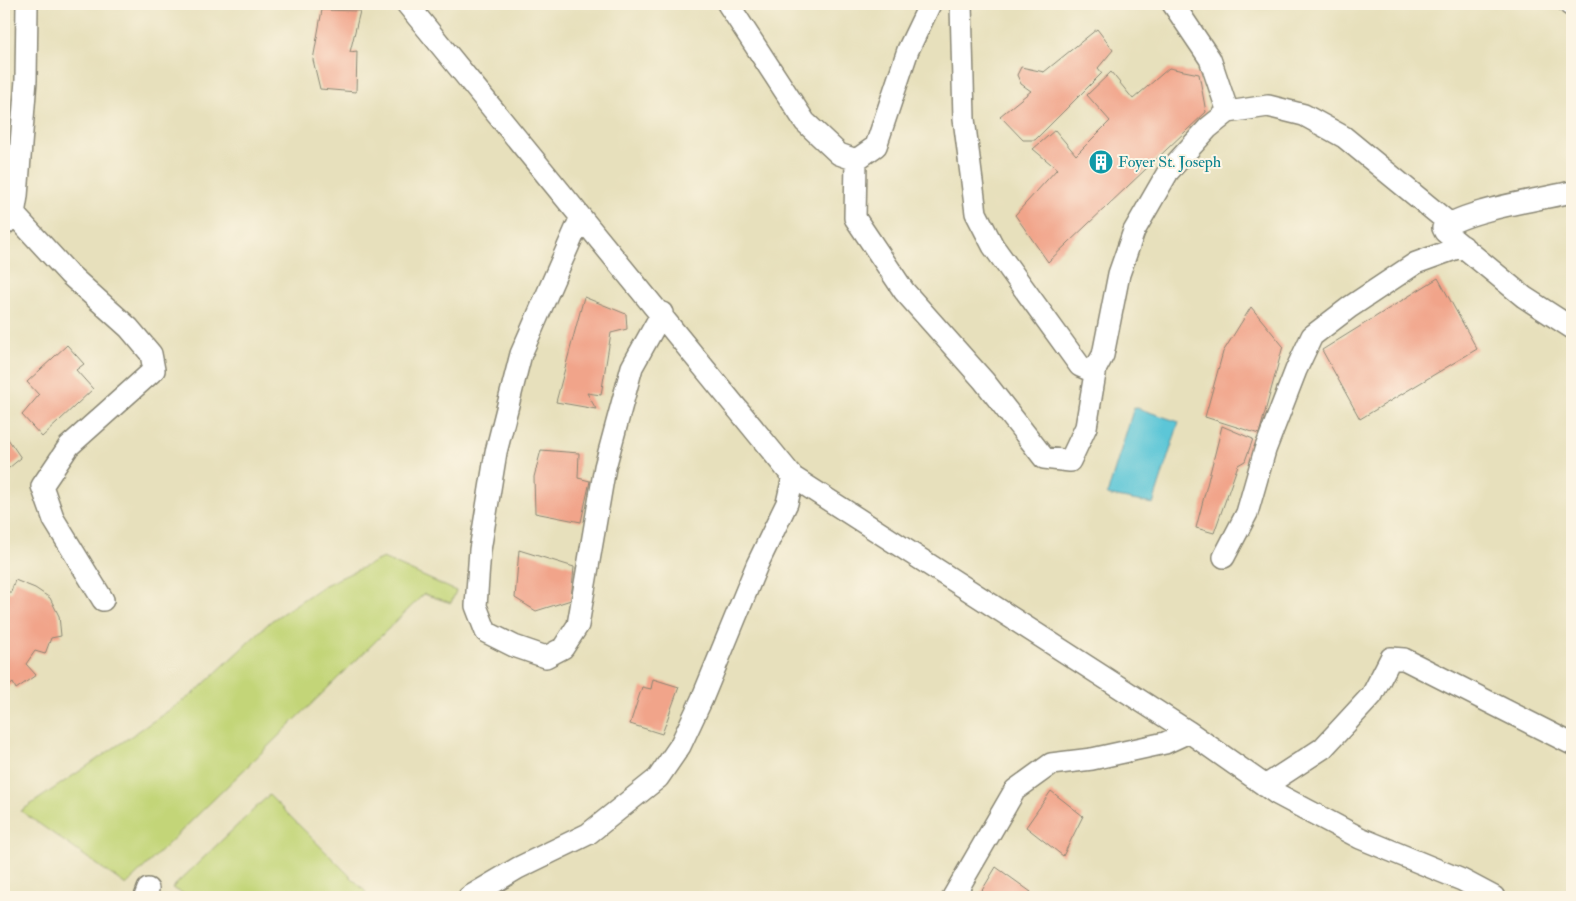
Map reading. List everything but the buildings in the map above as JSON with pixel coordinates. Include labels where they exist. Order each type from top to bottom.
[{"type":"street","points":[[27,4],[26,80],[17,196],[9,220],[129,328],[151,354],[154,370],[69,446],[42,486],[54,520],[103,600]]},
{"type":"street","points":[[407,4],[662,313],[793,477],[1189,732],[1265,786],[1360,838],[1462,880],[1494,897]]},
{"type":"street","points":[[728,4],[805,122],[839,154],[856,160]]},
{"type":"street","points":[[856,160],[876,146],[908,50],[930,4]]},
{"type":"street","points":[[962,4],[964,119],[976,213],[993,246],[1068,352],[1080,366],[1089,370],[1096,368]]},
{"type":"street","points":[[1173,4],[1210,59],[1228,112]]},
{"type":"street","points":[[856,160],[855,218],[904,291],[984,382],[1044,458],[1070,461],[1086,427],[1096,368],[1103,355],[1119,274],[1134,232],[1168,172],[1208,128],[1228,112],[1268,106],[1304,115],[1344,137],[1449,223]]},
{"type":"street","points":[[1572,192],[1485,212],[1449,223],[1443,228],[1445,232],[1524,297],[1572,328]]},
{"type":"street","points":[[581,217],[521,354],[496,452],[480,550],[476,606],[486,632],[514,646],[546,656],[563,648],[578,625],[605,467],[632,367],[662,313]]},
{"type":"street","points":[[1224,556],[1247,512],[1265,450],[1296,370],[1312,336],[1350,307],[1416,263],[1463,246]]},
{"type":"street","points":[[469,897],[518,868],[588,834],[658,778],[680,746],[702,698],[758,565],[787,503],[793,477]]},
{"type":"street","points":[[1265,786],[1323,748],[1372,695],[1391,658],[1404,659],[1572,744]]},
{"type":"street","points":[[953,897],[1016,790],[1051,764],[1092,759],[1165,742],[1189,732]]},
{"type":"green space","points":[[383,558],[456,591],[451,603],[424,594],[126,885],[21,811],[193,694],[271,621],[323,586]]},
{"type":"green space","points":[[269,795],[366,892],[362,897],[190,897],[172,888]]},
{"type":"water","points":[[1134,407],[1179,422],[1153,504],[1107,495]]},
{"type":"place","name":"Foyer St. Joseph","points":[[1101,162]]}]
